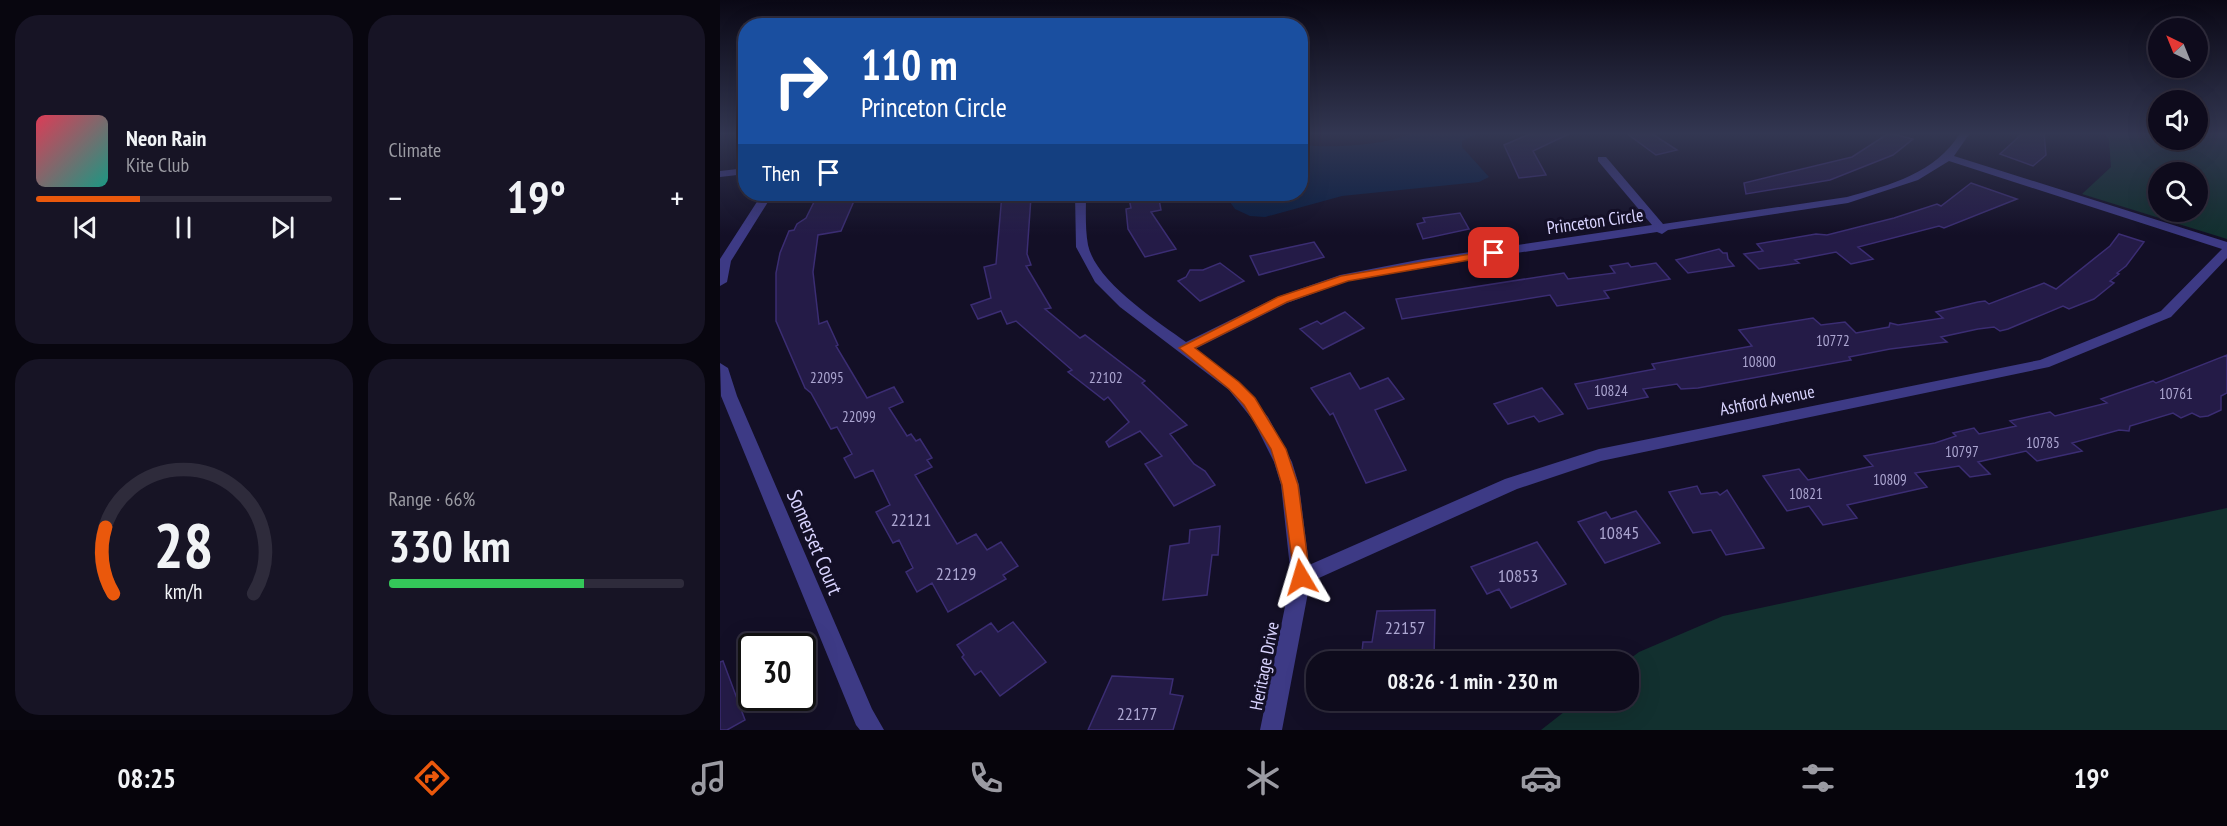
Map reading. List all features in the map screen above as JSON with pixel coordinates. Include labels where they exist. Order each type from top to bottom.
[{"type":"street","points":[[1609,167],[1662,230]]},
{"type":"street","name":"Princeton Circle","points":[[1186,348],[1282,300],[1345,278],[1423,263],[1662,230],[1848,200],[1909,180],[1930,167]]},
{"type":"street","points":[[1979,167],[2227,246]]},
{"type":"street","points":[[720,174],[738,172]]},
{"type":"street","points":[[720,282],[725,261],[763,201]]},
{"type":"street","name":"Heritage Drive","points":[[1080,201],[1082,247],[1095,272],[1125,304],[1234,386],[1250,402],[1278,449],[1290,485],[1301,577],[1271,730]]},
{"type":"street","name":"Ashford Avenue","points":[[1301,577],[1489,493],[1589,458],[2044,364],[2166,314],[2227,251]]},
{"type":"street","name":"Somerset Court","points":[[720,368],[729,396],[864,717],[873,730]]},
{"type":"green space","points":[[2111,167],[2148,167],[2148,214],[2082,194]]},
{"type":"green space","points":[[2208,167],[2227,167],[2227,239],[2172,222],[2208,222]]},
{"type":"green space","points":[[2227,508],[2227,730],[1541,730],[1565,711],[1639,711],[1639,652],[1723,616]]},
{"type":"water","points":[[1308,167],[1480,167],[1489,177],[1479,182],[1342,196],[1265,217],[1250,216],[1235,209],[1229,201],[1308,201]]},
{"type":"building","points":[[1514,167],[1542,167],[1546,175],[1519,178]]},
{"type":"building","points":[[1810,167],[1863,167],[1830,180],[1746,194],[1744,183]]},
{"type":"building","points":[[1971,183],[2017,199],[1944,228],[1939,226],[1858,247],[1873,259],[1851,264],[1836,252],[1795,260],[1799,263],[1759,269],[1744,254],[1763,251],[1757,244],[1816,234],[1827,235],[1894,218],[1937,204],[1941,206]]},
{"type":"building","points":[[814,201],[854,201],[841,231],[818,235],[813,272],[819,324],[827,321],[838,345],[836,346],[867,398],[894,387],[903,402],[889,408],[907,436],[911,434],[916,441],[920,439],[932,458],[927,460],[932,467],[915,475],[957,544],[976,534],[987,550],[1001,542],[1018,566],[1003,575],[1006,579],[948,612],[932,583],[917,592],[906,572],[913,568],[899,540],[893,543],[876,512],[890,505],[873,470],[855,478],[844,458],[852,454],[837,427],[831,429],[811,393],[805,388],[776,321],[776,273],[780,253],[789,231],[794,230],[797,224],[806,218]]},
{"type":"building","points":[[1001,201],[1031,201],[1027,254],[1031,265],[1026,266],[1051,308],[1045,309],[1080,338],[1085,335],[1145,381],[1142,383],[1187,425],[1170,434],[1194,464],[1205,471],[1215,485],[1174,506],[1145,464],[1162,456],[1140,431],[1109,447],[1106,442],[1129,422],[1108,397],[1104,400],[1068,372],[1072,370],[1016,321],[1007,324],[1001,311],[978,319],[971,305],[991,298],[984,267],[996,264]]},
{"type":"building","points":[[1130,201],[1159,201],[1161,210],[1151,212],[1176,249],[1145,257],[1128,229],[1126,209],[1131,208]]},
{"type":"building","points":[[1460,213],[1469,229],[1423,239],[1417,224],[1425,222],[1423,218]]},
{"type":"building","points":[[2119,234],[2144,242],[2126,266],[2110,281],[2114,283],[2094,299],[2069,309],[2063,306],[2008,329],[2000,331],[1994,327],[1978,329],[1941,337],[1947,342],[1890,349],[1849,357],[1851,360],[1698,388],[1681,389],[1677,384],[1643,389],[1648,397],[1588,409],[1575,384],[1655,369],[1652,364],[1752,346],[1739,330],[1813,318],[1821,325],[1845,322],[1856,333],[1889,327],[1890,323],[1898,325],[1943,318],[1936,312],[1978,302],[1985,301],[1989,304],[2044,283],[2056,289],[2110,246]]},
{"type":"building","points":[[1314,242],[1324,257],[1259,275],[1250,256]]},
{"type":"building","points":[[1719,249],[1727,253],[1728,259],[1734,266],[1688,273],[1676,260]]},
{"type":"building","points":[[1220,263],[1244,281],[1200,301],[1178,281],[1186,277],[1190,270],[1203,270]]},
{"type":"building","points":[[1628,263],[1631,267],[1656,263],[1670,279],[1604,291],[1609,298],[1557,306],[1550,295],[1402,319],[1396,299],[1564,273],[1568,279],[1615,273],[1610,266]]},
{"type":"building","points":[[1345,312],[1364,328],[1323,349],[1300,329],[1317,321],[1321,324]]},
{"type":"building","points":[[2227,355],[2227,393],[2221,396],[2221,410],[2208,416],[2200,417],[2192,413],[2181,418],[2173,413],[2130,426],[2129,431],[2119,430],[2072,443],[2082,451],[2037,461],[2026,451],[1978,462],[1990,474],[1970,477],[1959,466],[1915,473],[1927,487],[1847,505],[1857,518],[1823,525],[1809,506],[1787,511],[1763,476],[1799,469],[1808,480],[1873,466],[1864,456],[1935,443],[1956,436],[1953,433],[1974,428],[1979,434],[2016,426],[2010,421],[2050,412],[2055,416],[2107,403],[2101,399],[2153,381],[2156,383]]},
{"type":"building","points":[[1350,373],[1360,389],[1388,378],[1404,399],[1375,410],[1406,470],[1366,483],[1333,413],[1330,415],[1311,388]]},
{"type":"building","points":[[1542,388],[1563,414],[1539,422],[1534,416],[1508,424],[1494,404]]},
{"type":"building","points":[[1697,486],[1701,494],[1717,492],[1720,495],[1727,490],[1764,548],[1726,555],[1711,530],[1693,533],[1669,492]]},
{"type":"building","points":[[1636,511],[1660,543],[1605,563],[1578,522],[1606,512],[1611,519]]},
{"type":"building","points":[[1220,526],[1218,555],[1212,555],[1207,595],[1163,600],[1170,546],[1189,543],[1190,530]]},
{"type":"building","points":[[1537,542],[1566,584],[1511,608],[1499,589],[1487,594],[1471,567]]},
{"type":"building","points":[[1435,610],[1434,651],[1362,651],[1363,642],[1372,642],[1377,611]]},
{"type":"building","points":[[1013,622],[1046,662],[1000,696],[981,671],[975,675],[962,657],[964,655],[957,645],[991,623],[998,632]]},
{"type":"building","points":[[723,661],[738,701],[738,711],[742,711],[745,720],[727,730],[720,730],[720,662]]},
{"type":"building","points":[[1112,676],[1173,679],[1170,694],[1183,696],[1173,730],[1088,730]]},
{"type":"route","points":[[1301,577],[1290,485],[1284,462],[1268,429],[1250,402],[1234,386],[1186,348],[1282,300],[1345,278],[1423,263],[1494,253]]}]
